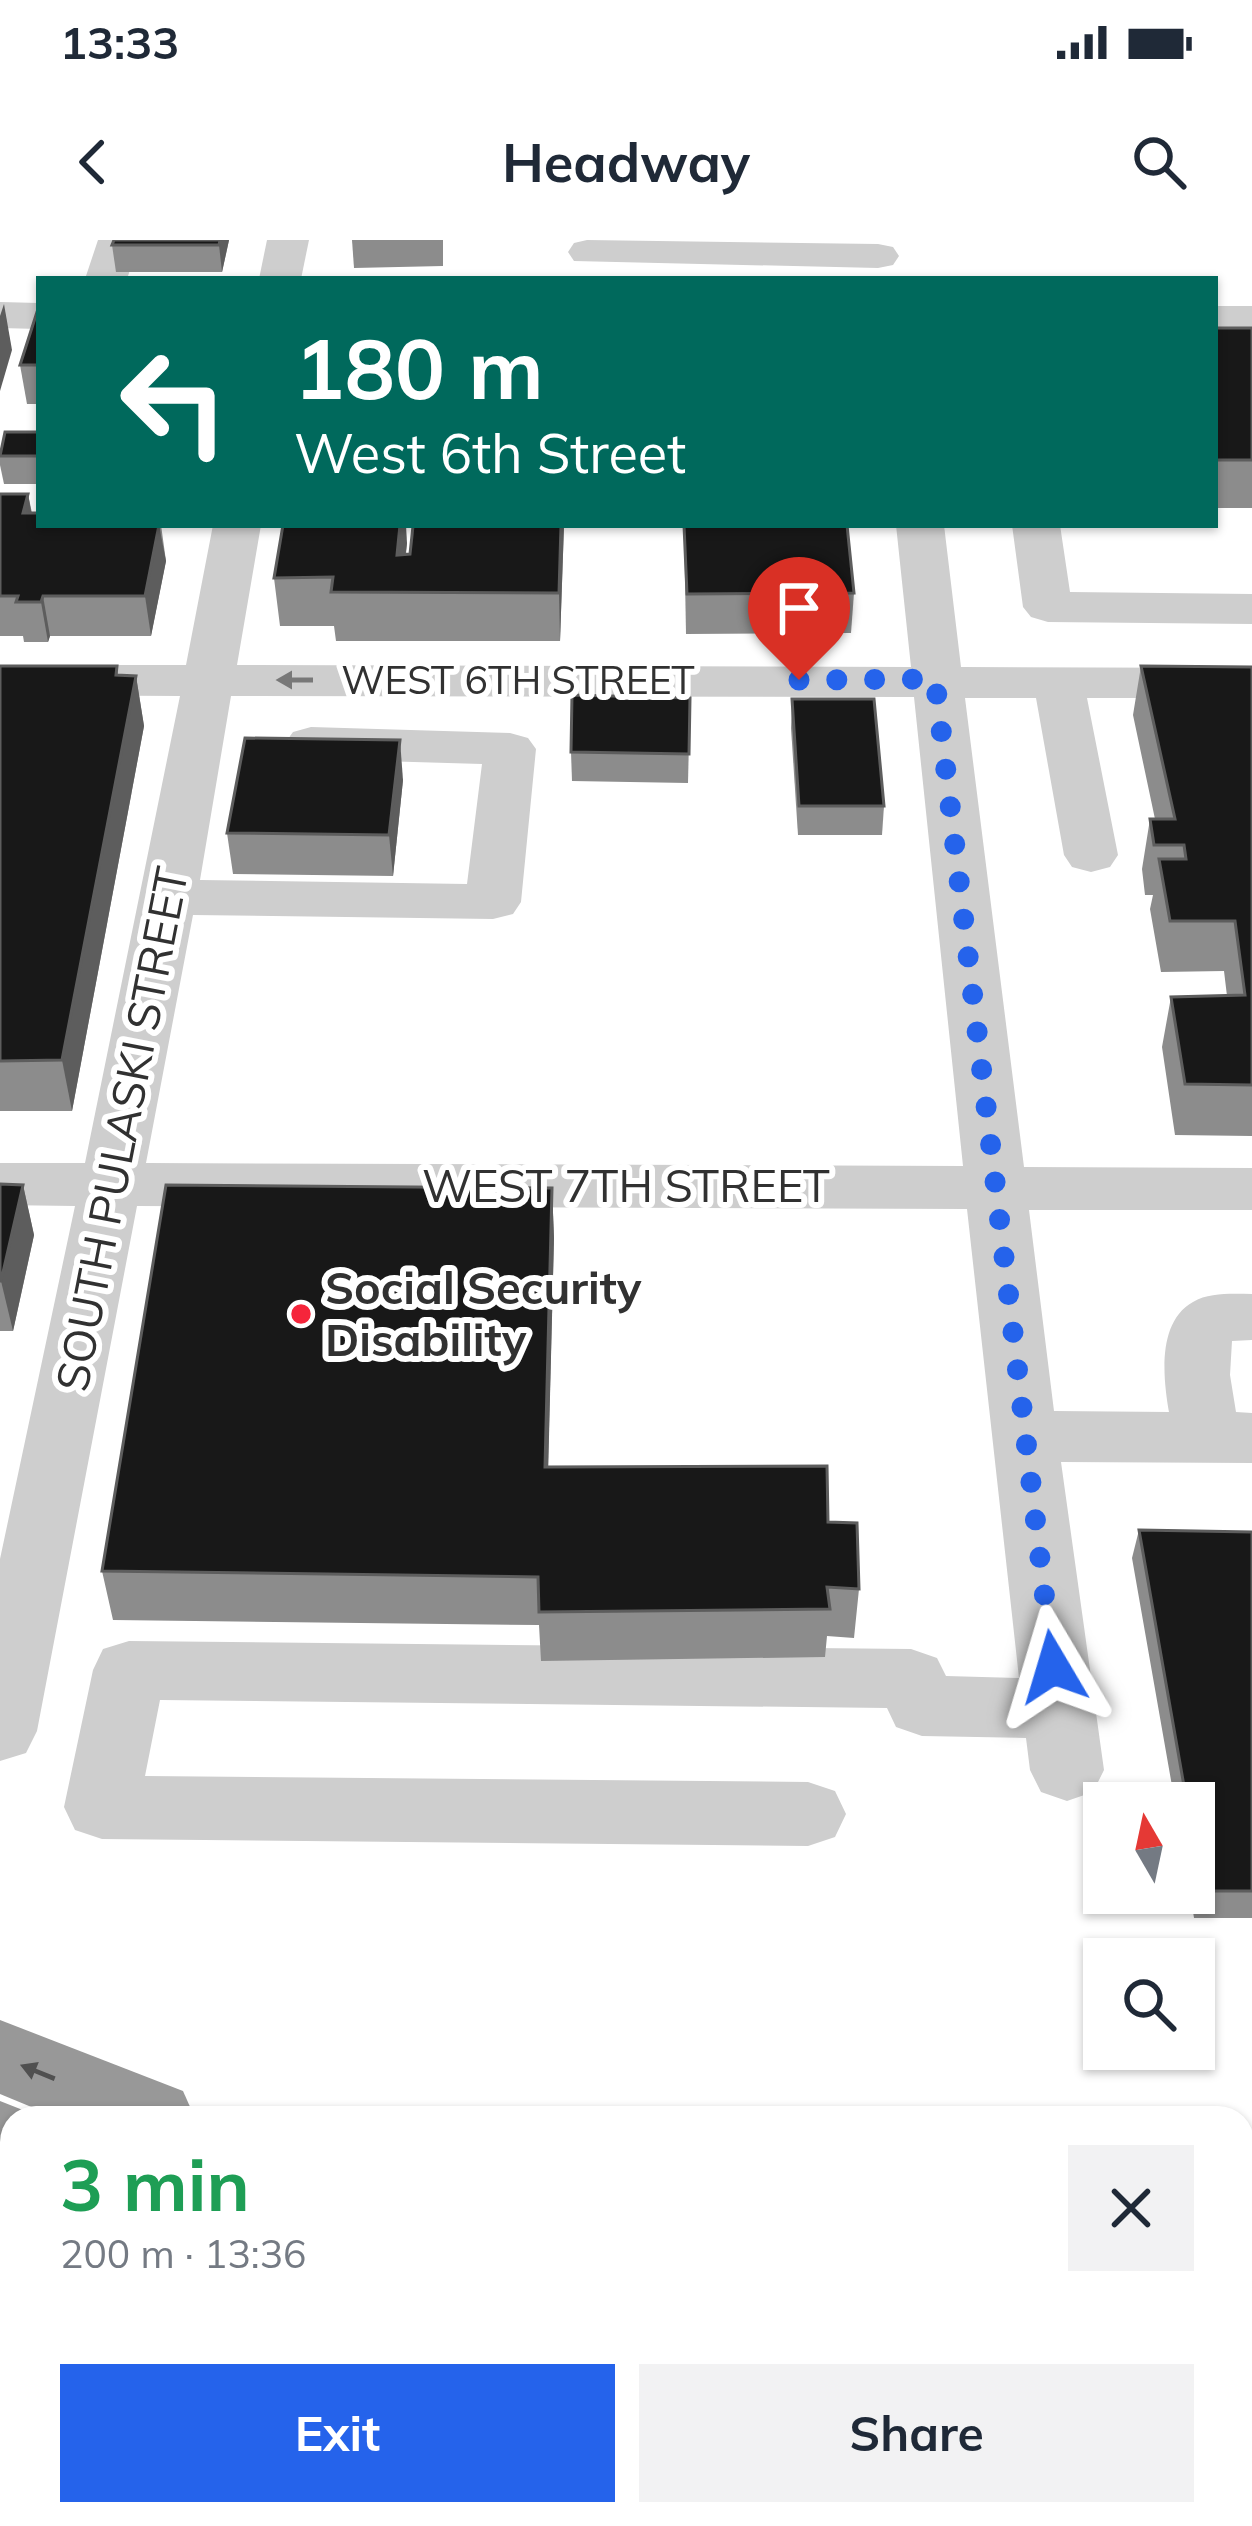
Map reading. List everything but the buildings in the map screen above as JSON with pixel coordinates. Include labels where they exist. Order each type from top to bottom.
[{"type":"highway","points":[[0,2057],[124,2106]]},
{"type":"street","points":[[107,276],[119,240]]},
{"type":"street","points":[[281,276],[287,240]]},
{"type":"street","points":[[588,257],[879,258]]},
{"type":"street","points":[[0,315],[36,316]]},
{"type":"street","points":[[1218,319],[1252,319]]},
{"type":"street","name":"SOUTH PULASKI STREET","points":[[0,1731],[169,897],[239,740],[210,680],[236,528]]},
{"type":"street","points":[[808,1814],[102,1807],[129,1670],[911,1679],[922,1706],[1063,1739],[920,528]]},
{"type":"street","points":[[1036,528],[1048,607],[1252,609]]},
{"type":"street","name":"WEST 6TH STREET","points":[[0,680],[1252,683]]},
{"type":"street","points":[[1058,680],[1091,855]]},
{"type":"street","points":[[169,897],[493,902],[510,749],[239,740]]},
{"type":"street","name":"WEST 7TH STREET","points":[[0,1184],[1252,1189]]},
{"type":"street","points":[[1024,1436],[1229,1438],[1196,1348],[1199,1332],[1213,1319],[1252,1317]]},
{"type":"place","name":"Social Security Disability","points":[[301,1314]]},
{"type":"route","points":[[799,680],[935,679],[1053,1667]]}]
